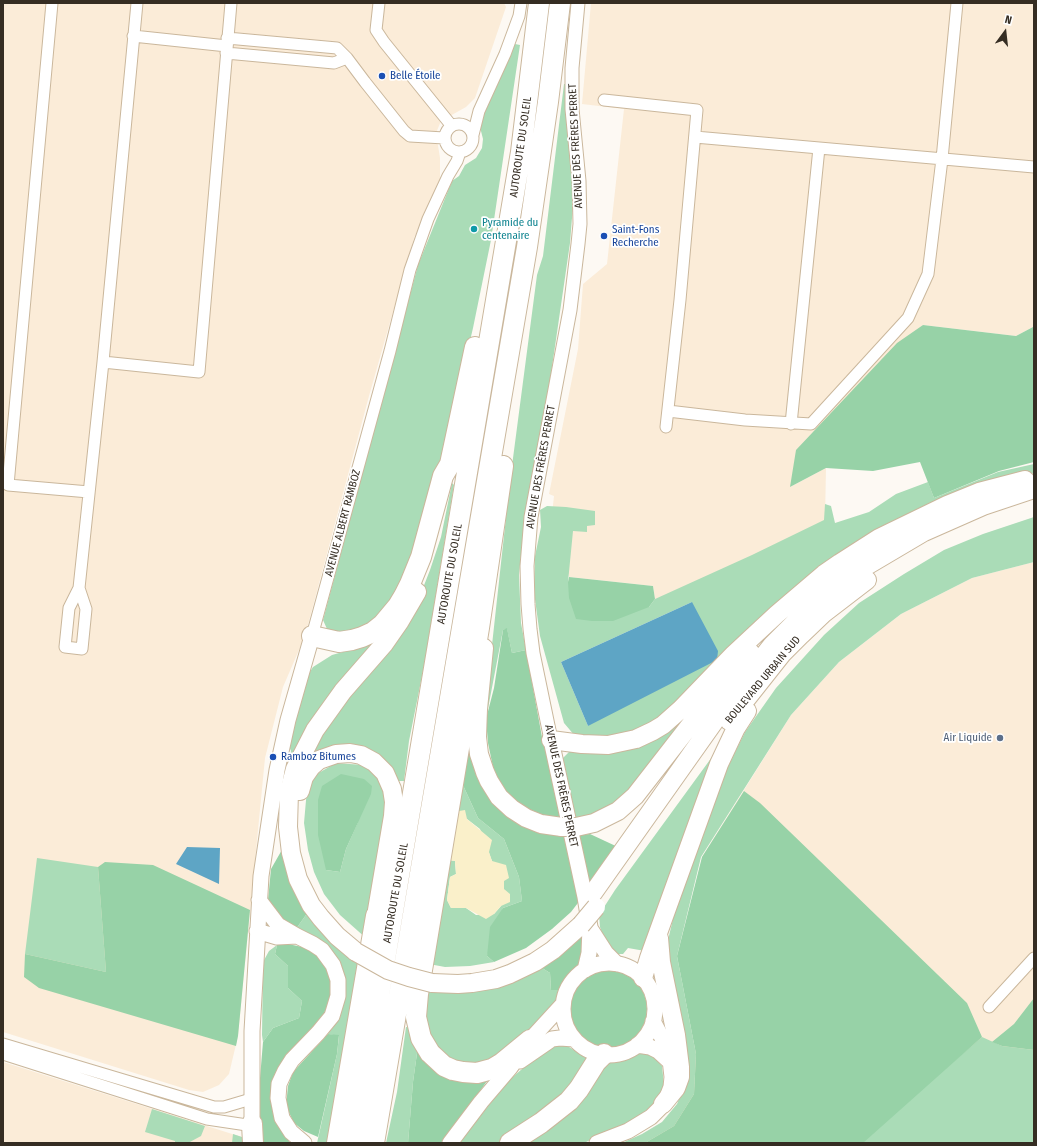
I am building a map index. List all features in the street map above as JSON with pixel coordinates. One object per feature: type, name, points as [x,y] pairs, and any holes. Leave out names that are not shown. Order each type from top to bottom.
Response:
[{"type":"highway","name":"AUTOROUTE DU SOLEIL","points":[[354,1143],[505,250],[522,144],[539,3]]},
{"type":"highway","name":"AUTOROUTE DU SOLEIL","points":[[374,1143],[526,247],[547,108],[560,3]]},
{"type":"highway","points":[[526,247],[532,270],[488,573],[418,994],[416,1017],[419,1032],[427,1049],[441,1064],[459,1071],[477,1073],[492,1069],[502,1063],[530,1040]]},
{"type":"highway","points":[[505,250],[491,272],[435,540],[427,566],[416,592],[400,621],[384,644],[338,697],[315,730],[295,769],[289,792],[288,828],[291,853],[298,879],[311,905],[321,918],[337,936],[357,946],[373,950],[394,961],[433,977],[475,972],[499,967],[538,949],[588,913],[738,688],[772,645],[793,623],[836,586],[903,543],[966,512],[1034,489]]},
{"type":"highway","points":[[312,636],[339,642],[357,639],[378,628],[392,614],[404,596],[416,571],[428,536],[443,476],[450,464]]},
{"type":"highway","points":[[551,740],[582,744],[608,745],[636,739],[653,731],[663,725],[681,709],[734,654],[776,614],[824,574],[840,563],[879,538],[947,504],[979,492],[1034,478]]},
{"type":"highway","points":[[488,573],[490,586],[477,722],[478,746],[481,762],[489,781],[502,800],[526,818],[541,824],[569,827],[594,823],[618,811],[635,796],[719,689],[758,645],[799,606],[835,576],[898,538],[941,515],[981,499],[1034,484]]},
{"type":"highway","name":"BOULEVARD URBAIN SUD","points":[[588,913],[732,716],[782,654],[813,623],[838,601],[867,579],[898,559],[972,522],[1034,501]]},
{"type":"highway","points":[[643,978],[660,927],[727,746],[736,728],[782,654]]},
{"type":"highway","points":[[338,1143],[393,816],[394,802],[392,789],[388,778],[381,768],[370,759],[361,755],[350,753],[336,754],[315,764],[308,770],[304,777],[298,810],[299,838],[304,865],[313,887],[333,917],[348,933],[357,946]]},
{"type":"highway","points":[[660,927],[659,955],[676,1035],[680,1067],[680,1077],[676,1088],[663,1104]]},
{"type":"highway","points":[[510,1143],[547,1119],[569,1100],[579,1089],[596,1062],[604,1054]]},
{"type":"main road","name":"AVENUE ALBERT RAMBOZ","points":[[252,1134],[252,1031],[261,876],[277,770],[288,720],[312,636]]},
{"type":"main road","name":"AVENUE DES FRÈRES PERRET","points":[[551,740],[588,913]]},
{"type":"main road","points":[[259,900],[278,931]]},
{"type":"main road","points":[[588,913],[606,953],[617,964]]},
{"type":"main road","points":[[584,970],[589,953],[588,913]]},
{"type":"main road","points":[[257,927],[297,936],[313,944],[326,956],[335,970],[338,986],[337,1002],[332,1016],[292,1060],[279,1084],[278,1098],[282,1118],[291,1132],[304,1143]]},
{"type":"main road","points":[[256,956],[278,931]]},
{"type":"main road","points":[[600,964],[617,964],[628,967],[643,978],[650,989],[655,1008],[653,1021],[647,1034],[637,1045],[621,1053],[604,1054],[588,1050],[574,1039],[565,1023],[563,1004],[568,987],[575,977],[584,970],[600,964]]},
{"type":"main road","points":[[450,1143],[490,1090],[510,1068],[530,1040],[563,1004]]},
{"type":"main road","points":[[597,1143],[639,1125],[651,1118],[668,1096],[672,1081],[672,1072],[668,1048],[653,1021]]},
{"type":"main road","points":[[510,1068],[548,1041],[557,1038],[574,1039]]},
{"type":"main road","points":[[637,1045],[655,1049],[670,1062]]},
{"type":"street","points":[[52,3],[8,485],[89,492]]},
{"type":"street","points":[[78,588],[86,609],[82,649],[65,647],[69,608],[78,588],[89,492],[103,362],[137,3]]},
{"type":"street","points":[[103,362],[199,372],[231,3]]},
{"type":"street","points":[[379,3],[376,30],[389,48],[456,124],[468,127],[473,135]]},
{"type":"street","points":[[479,110],[446,131],[444,138],[448,147],[456,151],[465,151],[471,144],[479,110],[505,54],[519,16],[521,3]]},
{"type":"street","name":"AVENUE DES FRÈRES PERRET","points":[[551,740],[533,653],[528,604],[527,566],[531,517],[570,310],[580,224],[579,181],[572,109],[572,68],[578,3]]},
{"type":"street","points":[[668,411],[745,420],[791,424],[811,424],[908,318],[928,274],[942,159],[957,3]]},
{"type":"street","points":[[133,36],[227,46],[334,63],[347,58],[410,136],[444,138]]},
{"type":"street","points":[[604,100],[697,110],[666,428]]},
{"type":"street","points":[[695,137],[1034,167]]},
{"type":"street","points":[[791,424],[819,148]]},
{"type":"street","name":"AVENUE ALBERT RAMBOZ","points":[[312,636],[388,358],[410,270],[428,219],[448,176],[457,162],[456,151]]},
{"type":"street","points":[[989,1007],[1034,958]]},
{"type":"street","points":[[3,1044],[214,1107],[224,1107],[251,1099]]},
{"type":"street","points":[[3,1054],[207,1119],[246,1125],[252,1134]]},
{"type":"shaded area","points":[[3,3],[504,3],[506,7],[475,98],[466,107],[441,121],[436,133],[440,158],[440,181],[414,238],[369,396],[305,636],[283,687],[265,758],[238,1036],[229,1074],[219,1085],[203,1092],[189,1090],[3,1032]]},
{"type":"shaded area","points":[[591,3],[1034,3],[1033,327],[1016,336],[923,325],[790,487],[826,468],[825,520],[818,541],[655,599],[653,586],[569,577],[552,514],[554,496],[549,494],[578,349],[583,284],[607,264],[624,109],[582,104]]},
{"type":"shaded area","points":[[1034,562],[1034,1143],[645,1143],[694,1094],[702,857],[791,715],[839,662],[901,614],[972,578]]},
{"type":"shaded area","points":[[3,1062],[245,1138],[245,1143],[3,1143]]},
{"type":"green space","points":[[515,44],[520,45],[491,240],[473,328],[447,439],[418,549],[383,616],[348,636],[327,629],[323,620],[418,265],[452,181],[459,176],[465,165],[476,158],[482,148],[483,139],[480,127],[482,118]]},
{"type":"green space","points":[[564,84],[567,84],[574,193],[570,243],[543,429],[524,523],[519,575],[521,623],[526,650],[512,653],[507,629],[503,630],[486,719],[492,645],[510,481],[537,275],[543,256]]},
{"type":"green space","points":[[1034,309],[1034,462],[999,471],[934,498],[920,462],[873,471],[826,468],[790,487],[796,450],[897,343],[923,325],[1016,336],[1033,327]]},
{"type":"green space","points":[[1034,464],[1034,473],[993,483],[921,510],[662,716],[640,729],[613,737],[575,736],[564,723],[540,636],[534,592],[535,556],[541,527],[540,510],[547,506],[595,511],[595,525],[587,526],[587,532],[573,531],[568,582],[649,607],[655,599],[752,555],[824,520],[825,504],[831,506],[835,523],[869,512],[896,494],[928,482],[934,498],[998,472]],"holes":[[[692,602],[588,726],[561,662]]]},
{"type":"green space","points":[[452,483],[454,485],[424,666],[409,741],[404,781],[397,781],[383,759],[305,759],[290,756],[291,751],[289,746],[306,678],[313,667],[332,655],[364,646],[421,593],[441,537]]},
{"type":"green space","points":[[1034,517],[1034,562],[972,578],[901,614],[839,662],[791,715],[701,857],[677,956],[696,1054],[694,1094],[674,1126],[645,1143],[622,1143],[642,1134],[662,1122],[677,1104],[686,1082],[666,956],[668,940],[689,869],[721,781],[745,732],[776,688],[824,635],[859,603],[944,550],[983,534]]},
{"type":"green space","points":[[569,577],[653,586],[655,599],[649,607],[613,621],[576,619],[569,598]]},
{"type":"green space","points":[[507,628],[512,653],[526,650],[542,737],[562,817],[544,816],[519,804],[503,789],[493,767],[488,743],[486,719],[494,688],[503,630]]},
{"type":"green space","points":[[698,701],[639,781],[617,801],[599,813],[576,818],[563,758],[571,750],[608,750]]},
{"type":"green space","points":[[720,746],[645,951],[628,948],[623,954],[613,954],[606,945],[600,927],[599,915],[615,890]]},
{"type":"green space","points":[[465,751],[470,751],[478,778],[493,803],[569,836],[590,834],[620,848],[571,912],[552,929],[526,948],[494,962],[487,956],[490,927],[503,908],[522,901],[519,877],[504,839],[478,818],[462,783]]},
{"type":"green space","points":[[336,763],[363,765],[377,776],[385,790],[386,808],[367,939],[340,915],[324,894],[314,872],[308,850],[304,823],[307,789],[315,775]],"holes":[[[358,822],[346,849],[340,872],[326,870]]]},
{"type":"green space","points":[[341,774],[364,779],[372,786],[371,794],[346,849],[340,872],[326,870],[318,835],[318,800],[322,786]]},
{"type":"green space","points":[[462,783],[478,818],[504,839],[519,877],[522,901],[503,908],[487,956],[494,962],[470,966],[445,967],[429,964],[449,860],[455,861],[456,874],[450,877],[447,900],[451,908],[466,908],[476,915],[494,914],[501,906],[504,889],[503,881],[492,861],[480,829],[467,819],[456,814]]},
{"type":"green space","points":[[744,791],[760,803],[967,1003],[982,1037],[863,1143],[645,1143],[674,1126],[694,1094],[696,1054],[677,956],[702,857]]},
{"type":"green space","points":[[283,848],[308,912],[296,929],[273,916],[268,900],[271,869]]},
{"type":"green space","points":[[37,858],[98,867],[106,972],[25,954]]},
{"type":"green space","points":[[105,862],[153,865],[250,910],[236,1046],[39,988],[24,977],[25,954],[106,972],[98,867]]},
{"type":"green space","points":[[308,912],[361,965],[332,1143],[317,1143],[337,1054],[339,1036],[328,1034],[334,1026],[342,1009],[345,991],[296,929]]},
{"type":"green space","points":[[583,933],[583,963],[570,973],[559,990],[551,990],[550,973],[542,968]]},
{"type":"green space","points":[[288,944],[307,948],[321,958],[331,980],[330,1002],[322,1017],[285,1059],[274,1077],[271,1104],[276,1121],[290,1143],[263,1143],[259,1122],[259,1090],[263,1042],[273,1028],[299,1018],[302,1001],[288,988],[288,966],[275,954],[277,945]]},
{"type":"green space","points":[[277,945],[275,954],[288,966],[288,988],[302,1001],[299,1018],[273,1028],[263,1042],[263,962],[269,951]]},
{"type":"green space","points":[[542,968],[550,973],[551,990],[559,990],[554,1006],[498,1058],[468,1069],[432,1048],[421,1013],[424,991]]},
{"type":"green space","points":[[608,970],[623,973],[630,977],[640,987],[644,994],[647,1009],[644,1024],[640,1031],[630,1041],[623,1045],[608,1048],[593,1045],[586,1041],[576,1031],[572,1024],[569,1009],[572,994],[576,987],[586,977],[593,973]]},
{"type":"green space","points":[[1034,998],[1034,1050],[1002,1046],[992,1042],[1014,1024]]},
{"type":"green space","points":[[406,1027],[413,1028],[418,1046],[413,1082],[408,1143],[386,1143],[397,1092]]},
{"type":"green space","points":[[328,1034],[339,1035],[337,1054],[318,1137],[304,1131],[294,1123],[286,1106],[288,1086],[293,1072]]},
{"type":"green space","points":[[982,1037],[1002,1046],[1034,1050],[1034,1143],[859,1143]]},
{"type":"green space","points":[[566,1045],[589,1060],[574,1087],[501,1143],[459,1143],[508,1081],[542,1052],[554,1046]]},
{"type":"green space","points":[[418,1046],[467,1080],[487,1081],[462,1117],[440,1143],[408,1143],[413,1082]]},
{"type":"green space","points":[[638,1053],[652,1055],[662,1066],[664,1085],[656,1102],[642,1116],[584,1143],[521,1143],[604,1064],[621,1061]]},
{"type":"green space","points":[[152,1109],[205,1126],[201,1136],[188,1143],[175,1143],[175,1141],[145,1132]]},
{"type":"green space","points":[[233,1134],[245,1138],[245,1143],[232,1143]]},
{"type":"sand","points":[[465,810],[467,819],[492,840],[489,852],[492,861],[506,865],[509,878],[504,881],[504,889],[510,894],[510,902],[501,906],[494,914],[486,919],[466,908],[451,908],[447,900],[450,877],[456,874],[455,861],[449,860],[456,814],[459,811]]},
{"type":"water","points":[[692,602],[718,651],[717,660],[588,726],[561,662]]},
{"type":"water","points":[[187,847],[220,848],[219,884],[176,864]]},
{"type":"place","name":"Belle Étoile","points":[[382,76]]},
{"type":"place","name":"Pyramide du centenaire","points":[[474,229]]},
{"type":"place","name":"Saint-Fons Recherche","points":[[604,236]]},
{"type":"place","name":"Air Liquide","points":[[1000,738]]},
{"type":"place","name":"Ramboz Bitumes","points":[[273,757]]}]
